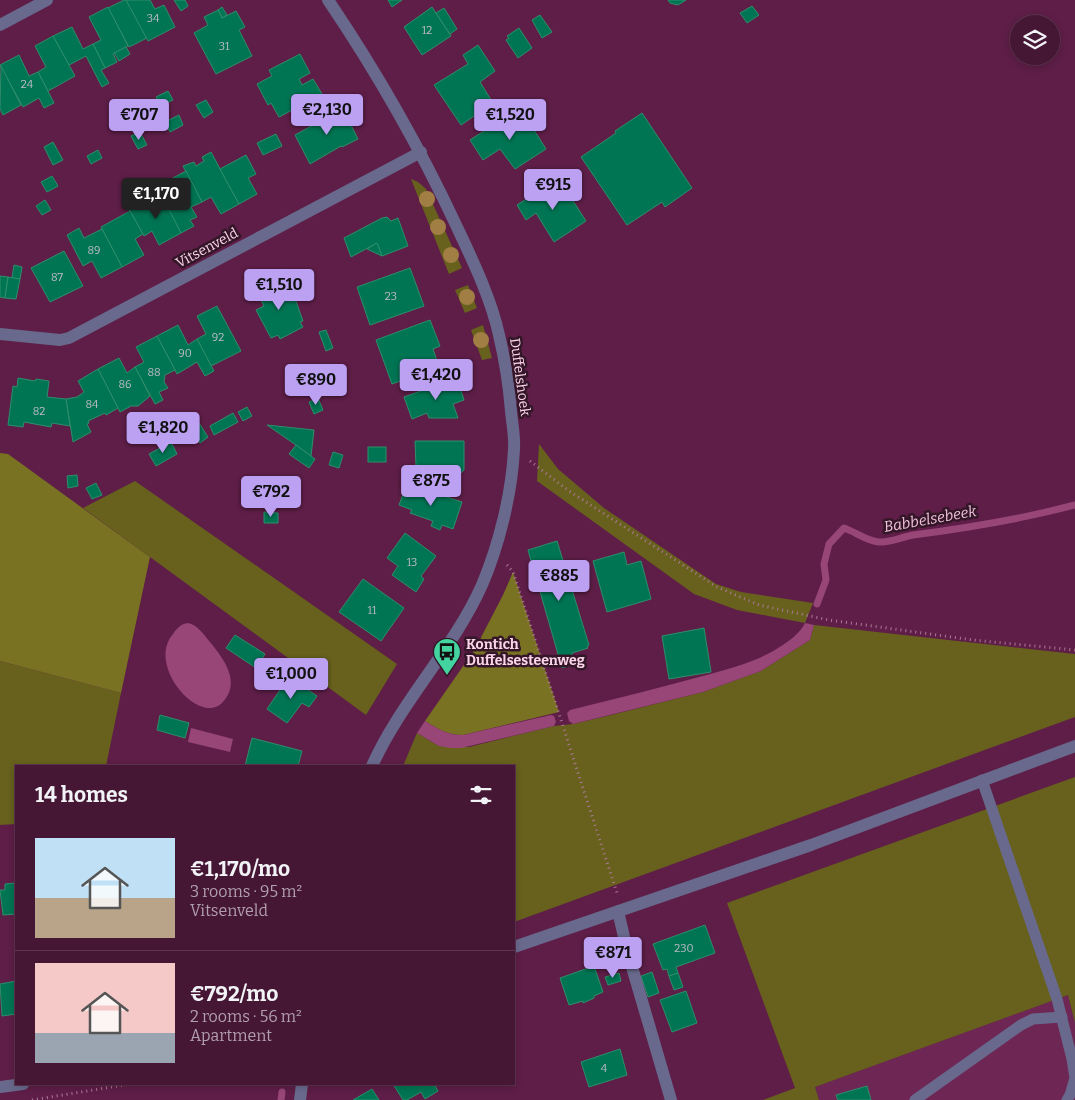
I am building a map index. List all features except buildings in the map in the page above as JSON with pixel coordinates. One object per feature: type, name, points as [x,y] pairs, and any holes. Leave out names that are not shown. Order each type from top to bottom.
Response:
[{"type":"street","points":[[0,26],[47,0]]},
{"type":"street","name":"Duffelshoek","points":[[328,0],[401,116],[421,152],[470,255],[496,325],[509,392],[514,448],[507,500],[495,549],[482,586],[454,637],[407,704],[379,750],[372,765]]},
{"type":"street","name":"Vitsenveld","points":[[0,334],[60,340],[69,338],[421,152]]},
{"type":"street","points":[[515,947],[812,845],[1075,746]]},
{"type":"street","points":[[618,911],[627,950],[671,1100]]},
{"type":"street","points":[[0,1087],[15,1085]]},
{"type":"street","points":[[300,1100],[302,1085]]},
{"type":"lane","points":[[982,780],[1062,1017],[1075,1078],[1067,1100]]},
{"type":"lane","points":[[915,1100],[1021,1025],[1033,1019],[1062,1017]]},
{"type":"path","points":[[514,448],[570,491],[717,588],[759,605],[829,620],[973,640],[1075,650]]},
{"type":"path","points":[[495,549],[512,572],[618,895],[618,911]]},
{"type":"path","points":[[32,1100],[124,1085]]},
{"type":"shaded area","points":[[411,179],[426,189],[462,268],[449,274]]},
{"type":"shaded area","points":[[468,285],[477,308],[465,313],[455,290]]},
{"type":"shaded area","points":[[483,325],[492,358],[482,360],[471,330]]},
{"type":"shaded area","points":[[539,444],[558,469],[604,508],[716,584],[741,592],[813,603],[805,623],[737,610],[694,594],[537,481]]},
{"type":"shaded area","points":[[0,453],[8,454],[150,557],[121,693],[0,661]]},
{"type":"shaded area","points":[[135,481],[397,664],[366,715],[83,508]]},
{"type":"shaded area","points":[[513,572],[559,712],[463,735],[452,734],[434,727],[425,721],[475,649]]},
{"type":"shaded area","points":[[188,623],[203,633],[221,656],[229,671],[231,687],[228,695],[222,703],[212,708],[201,706],[189,699],[179,689],[171,676],[166,661],[166,647],[173,634],[183,624]]},
{"type":"shaded area","points":[[805,623],[814,625],[810,640],[761,671],[703,692],[573,724],[569,721],[567,713],[570,710],[703,676],[757,659],[791,639],[802,629]]},
{"type":"shaded area","points":[[814,625],[1075,654],[1075,717],[515,922],[515,765],[403,765],[417,733],[439,746],[469,747],[554,726],[573,724],[703,692],[761,671],[810,640]]},
{"type":"shaded area","points":[[0,661],[121,693],[106,765],[15,765],[15,824],[0,825]]},
{"type":"shaded area","points":[[551,715],[554,716],[556,722],[554,726],[461,748],[439,746],[417,733],[425,721],[447,733],[463,735]]},
{"type":"shaded area","points":[[191,728],[233,739],[230,752],[188,742]]},
{"type":"shaded area","points":[[1075,777],[1075,1023],[1068,995],[815,1087],[819,1100],[763,1100],[795,1088],[727,903]]},
{"type":"shaded area","points":[[1068,995],[1075,1023],[1075,1100],[819,1100],[815,1087]]},
{"type":"waterway","name":"Babbelsebeek","points":[[817,604],[826,580],[824,564],[829,544],[844,528],[870,540],[883,542],[913,535],[1015,519],[1075,505]]},
{"type":"waterway","points":[[281,1100],[282,1092]]},
{"type":"place","name":"Kontich Duffelsesteenweg","points":[[447,676]]}]
